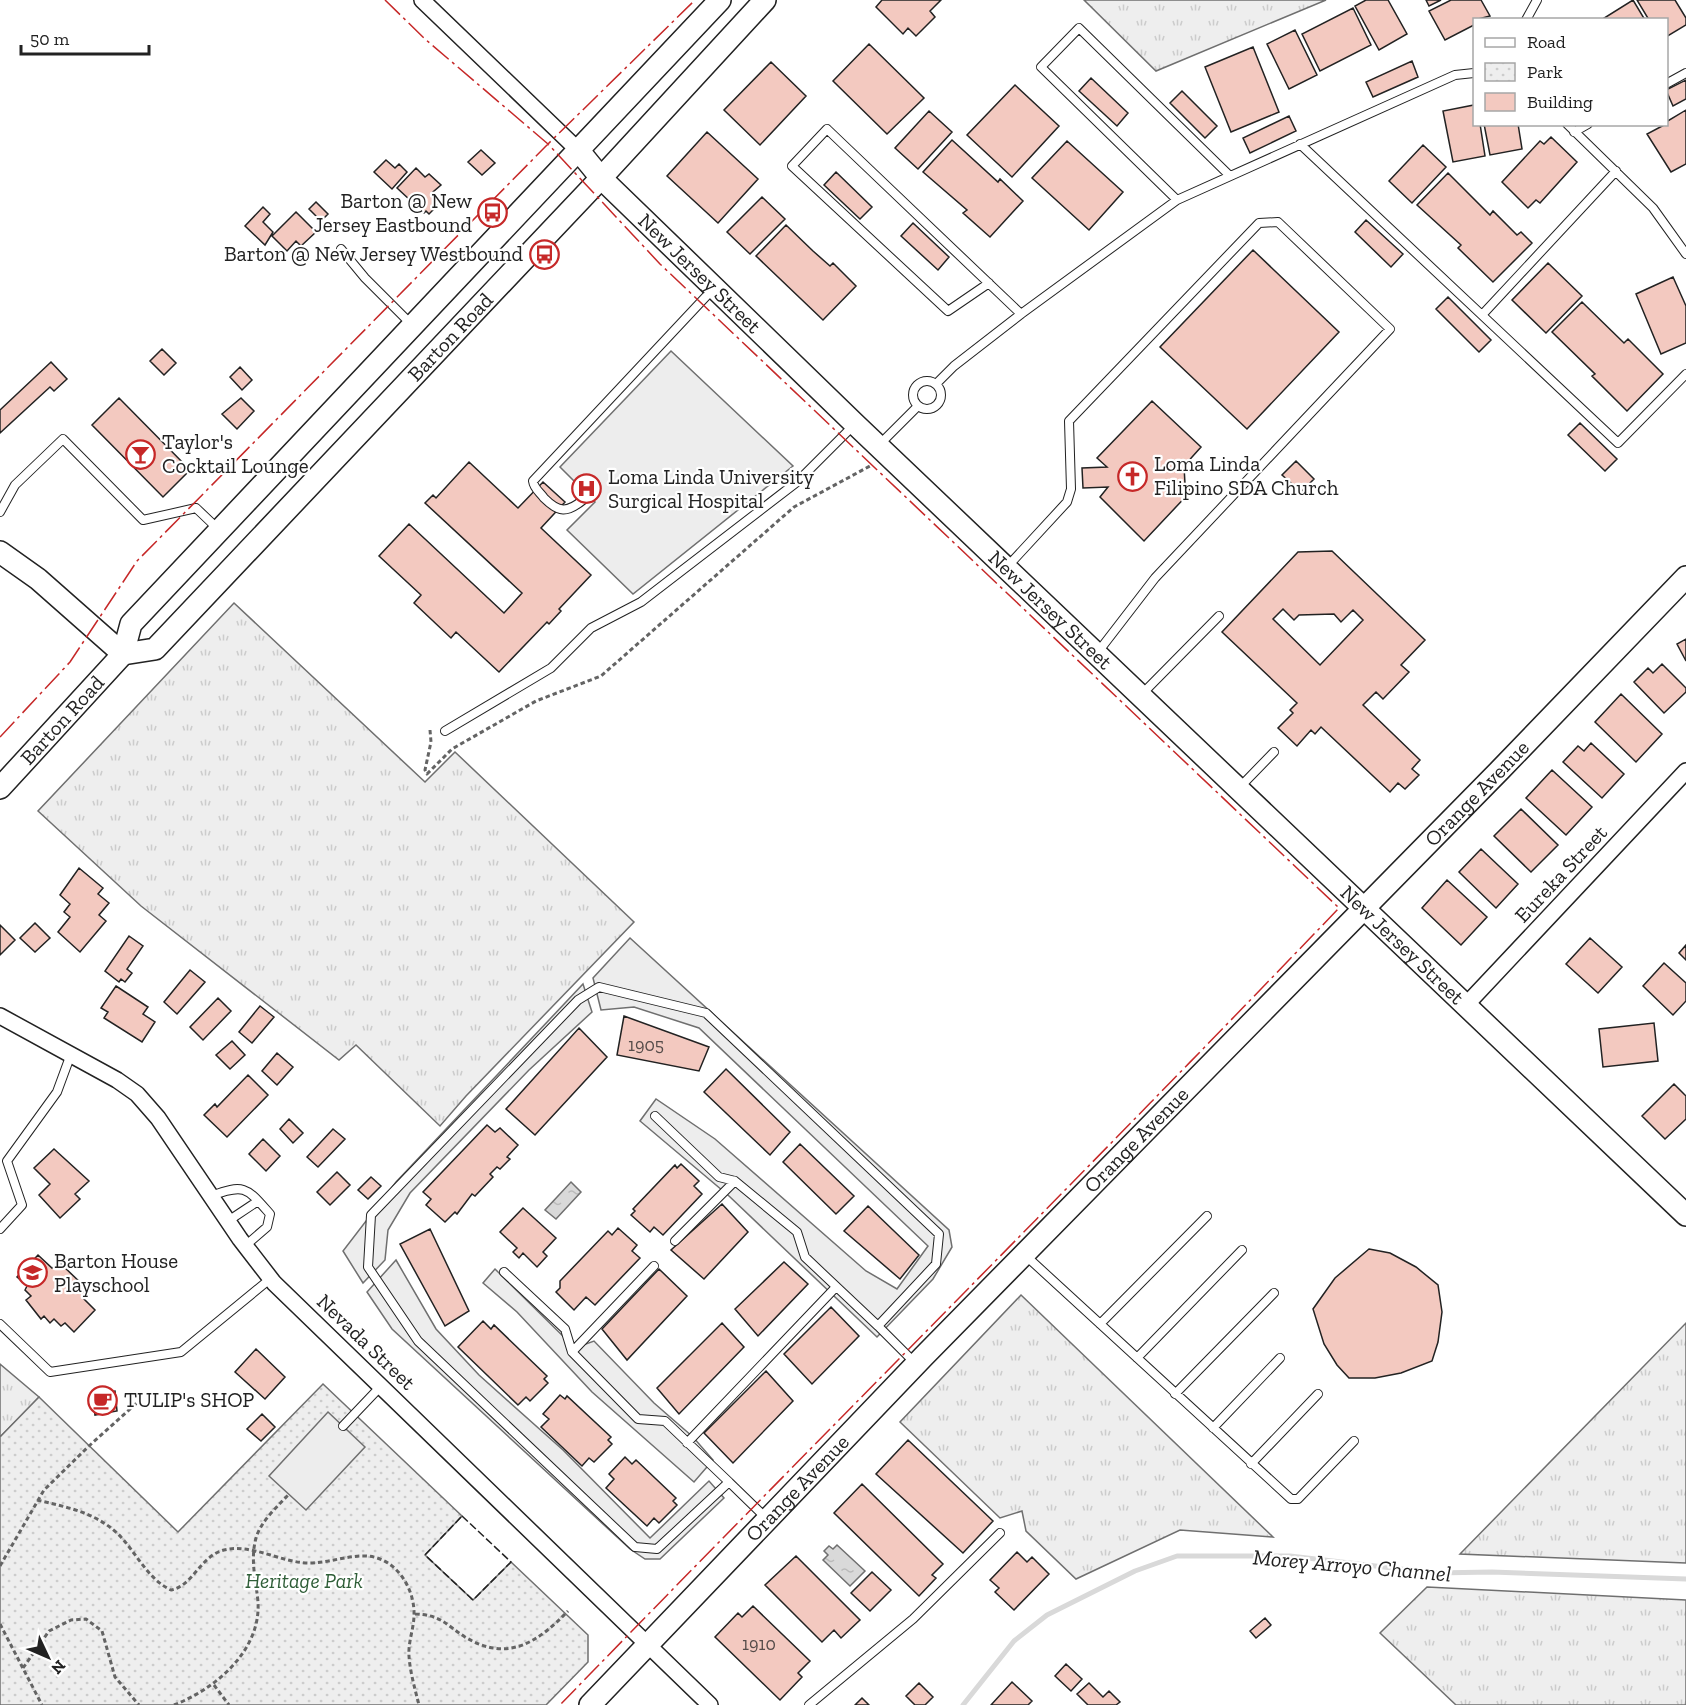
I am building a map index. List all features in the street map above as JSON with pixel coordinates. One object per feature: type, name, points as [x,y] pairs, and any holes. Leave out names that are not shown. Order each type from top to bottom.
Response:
[{"type":"street","name":"New Jersey Street","points":[[422,0],[579,151],[601,178],[855,424],[1098,652],[1686,1215]]},
{"type":"street","name":"Barton Road","points":[[0,788],[123,654],[131,624],[720,0]]},
{"type":"street","name":"Barton Road","points":[[123,654],[155,649],[601,178],[765,0]]},
{"type":"street","points":[[0,552],[38,579],[123,654]]},
{"type":"street","name":"Orange Avenue","points":[[590,1705],[916,1364],[1686,577]]},
{"type":"street","name":"Eureka Street","points":[[1466,1005],[1686,771]]},
{"type":"street","name":"Nevada Street","points":[[0,1016],[71,1054],[137,1094],[158,1118],[244,1246],[270,1279],[649,1643],[710,1705]]},
{"type":"lane","points":[[1527,18],[1537,0]]},
{"type":"lane","points":[[1177,200],[1041,67],[1079,28],[1229,175]]},
{"type":"lane","points":[[937,383],[954,366],[1021,314],[1177,200],[1455,75],[1473,73]]},
{"type":"lane","points":[[1668,83],[1686,74]]},
{"type":"lane","points":[[1568,126],[1653,208],[1686,254]]},
{"type":"lane","points":[[1574,132],[1584,126]]},
{"type":"lane","points":[[989,283],[948,311],[792,166],[827,129],[989,283],[1021,314]]},
{"type":"lane","points":[[1300,144],[1618,443],[1686,374]]},
{"type":"lane","points":[[1482,315],[1616,171]]},
{"type":"lane","points":[[1006,567],[1067,502],[1071,489],[1069,421],[1259,223],[1278,222],[1390,329],[1155,578],[1098,652]]},
{"type":"lane","points":[[341,249],[365,278],[413,327]]},
{"type":"lane","points":[[583,500],[570,510],[561,511],[553,507],[534,486],[533,481],[714,288]]},
{"type":"lane","points":[[924,381],[937,383],[941,396],[937,405],[926,409],[918,406],[913,398],[915,387],[924,381]]},
{"type":"lane","points":[[878,445],[918,406]]},
{"type":"lane","points":[[445,731],[551,668],[591,628],[642,602],[797,482],[855,424]]},
{"type":"lane","points":[[0,512],[15,485],[63,439],[143,520],[196,508],[220,531]]},
{"type":"lane","points":[[1142,694],[1219,616]]},
{"type":"lane","points":[[1239,788],[1274,752]]},
{"type":"lane","points":[[729,1482],[657,1549],[635,1547],[418,1341],[368,1267],[371,1215],[578,1000],[599,987],[706,1013],[939,1234],[936,1264],[879,1326]]},
{"type":"lane","points":[[0,1229],[22,1205],[7,1161],[57,1092],[71,1054]]},
{"type":"lane","points":[[655,1116],[719,1177],[735,1181],[797,1232],[805,1257],[916,1364]]},
{"type":"lane","points":[[675,1241],[735,1181]]},
{"type":"lane","points":[[211,1197],[232,1188],[249,1190],[270,1214],[267,1227],[244,1246]]},
{"type":"lane","points":[[228,1221],[258,1201]]},
{"type":"lane","points":[[1100,1324],[1207,1216]]},
{"type":"lane","points":[[1137,1359],[1242,1250]]},
{"type":"lane","points":[[1024,1254],[1285,1495],[1298,1499],[1354,1441]]},
{"type":"lane","points":[[572,1352],[654,1266]]},
{"type":"lane","points":[[504,1272],[565,1329],[572,1352],[638,1419],[665,1421],[768,1520]]},
{"type":"lane","points":[[0,1324],[50,1372],[182,1352],[270,1279]]},
{"type":"lane","points":[[687,1443],[836,1287]]},
{"type":"lane","points":[[1175,1394],[1274,1293]]},
{"type":"lane","points":[[1213,1428],[1280,1358]]},
{"type":"lane","points":[[343,1426],[382,1386]]},
{"type":"lane","points":[[1251,1464],[1318,1394]]},
{"type":"lane","points":[[809,1705],[913,1619],[1000,1533]]},
{"type":"path","points":[[430,730],[431,742],[425,770],[428,774],[452,749],[527,707],[601,676],[794,507],[870,466]]},
{"type":"path","points":[[0,1566],[15,1543],[37,1500],[88,1446],[140,1400]]},
{"type":"path","points":[[174,1705],[214,1685],[234,1663],[253,1634],[258,1601],[254,1578],[254,1553],[262,1526],[289,1494]]},
{"type":"path","points":[[37,1500],[97,1517],[118,1534],[150,1573],[171,1590],[180,1588],[201,1565],[217,1553],[232,1549],[306,1563],[363,1556],[379,1559],[392,1566],[410,1589],[414,1614],[409,1654],[419,1705]]},
{"type":"path","points":[[414,1614],[438,1617],[477,1644],[504,1648],[534,1642],[568,1611]]},
{"type":"path","points":[[23,1668],[50,1631],[71,1620],[86,1619],[102,1631],[115,1677],[139,1705]]},
{"type":"path","points":[[0,1624],[42,1705]]},
{"type":"path","points":[[214,1685],[229,1705]]},
{"type":"green space","points":[[1084,0],[1326,0],[1156,71]]},
{"type":"green space","points":[[234,603],[425,782],[455,752],[634,922],[466,1096],[440,1126],[356,1045],[339,1060],[141,906],[38,811]]},
{"type":"green space","points":[[1021,1295],[1273,1537],[1180,1530],[1076,1579],[1026,1531],[1022,1511],[1000,1518],[900,1422]]},
{"type":"green space","points":[[1686,1323],[1686,1563],[1460,1554]]},
{"type":"green space","points":[[0,1364],[39,1397],[0,1437]]},
{"type":"green space","name":"Heritage Park","points":[[323,1384],[462,1516],[425,1555],[473,1600],[511,1562],[588,1635],[588,1662],[546,1705],[0,1705],[0,1437],[39,1397],[178,1532]]},
{"type":"green space","points":[[1427,1587],[1686,1600],[1686,1705],[1456,1705],[1380,1633]]},
{"type":"shaded area","points":[[671,351],[793,466],[633,594],[567,530],[595,502],[560,467]]},
{"type":"shaded area","points":[[630,938],[949,1230],[952,1247],[933,1279],[877,1337],[729,1196],[640,1121],[656,1099],[715,1139],[866,1271],[897,1289],[928,1246],[699,1028],[634,1007],[601,1010],[593,978]]},
{"type":"shaded area","points":[[583,984],[592,1012],[529,1070],[410,1193],[388,1230],[385,1260],[363,1283],[343,1251],[396,1182]]},
{"type":"shaded area","points":[[396,1260],[436,1329],[479,1375],[563,1450],[650,1538],[709,1481],[724,1498],[660,1559],[645,1559],[630,1549],[392,1329],[367,1292]]},
{"type":"shaded area","points":[[495,1269],[575,1348],[594,1341],[654,1403],[693,1437],[713,1460],[694,1482],[592,1392],[517,1312],[483,1283]]},
{"type":"shaded area","points":[[328,1412],[365,1447],[306,1510],[269,1476]]},
{"type":"water","points":[[571,1182],[581,1192],[556,1219],[545,1210]]},
{"type":"water","points":[[837,1545],[865,1571],[850,1586],[823,1560],[828,1555],[824,1551],[829,1546],[833,1549]]},
{"type":"building","points":[[882,0],[941,0],[930,11],[935,17],[916,36],[908,28],[903,34],[876,7]]},
{"type":"building","points":[[1366,0],[1388,0],[1407,34],[1379,50],[1355,6]]},
{"type":"building","points":[[1426,0],[1441,0],[1429,6]]},
{"type":"building","points":[[1451,0],[1481,0],[1490,16],[1473,18],[1473,26],[1445,40],[1429,11]]},
{"type":"building","points":[[1633,0],[1644,18],[1604,18]]},
{"type":"building","points":[[1637,0],[1675,0],[1686,18],[1686,25],[1668,36],[1668,18],[1648,18]]},
{"type":"building","points":[[1353,8],[1371,45],[1320,71],[1302,34]]},
{"type":"building","points":[[1295,30],[1317,75],[1289,89],[1267,44]]},
{"type":"building","points":[[869,44],[924,98],[887,134],[833,81]]},
{"type":"building","points":[[1253,47],[1279,112],[1231,132],[1205,67]]},
{"type":"building","points":[[1412,61],[1418,77],[1373,97],[1366,82]]},
{"type":"building","points":[[771,62],[806,96],[760,145],[724,110]]},
{"type":"building","points":[[1091,78],[1128,113],[1117,126],[1079,91]]},
{"type":"building","points":[[1686,80],[1686,99],[1673,106],[1668,89]]},
{"type":"building","points":[[1015,85],[1059,126],[1012,177],[967,135]]},
{"type":"building","points":[[1182,91],[1217,126],[1205,138],[1170,103]]},
{"type":"building","points":[[1473,105],[1473,126],[1480,126],[1485,156],[1453,162],[1443,111]]},
{"type":"building","points":[[1686,110],[1686,164],[1671,172],[1647,134],[1662,126],[1668,126],[1668,121]]},
{"type":"building","points":[[929,111],[952,132],[918,169],[895,148]]},
{"type":"building","points":[[1289,116],[1296,131],[1250,153],[1243,138]]},
{"type":"building","points":[[1484,126],[1518,126],[1522,149],[1490,155]]},
{"type":"building","points":[[707,132],[758,179],[718,223],[667,176]]},
{"type":"building","points":[[1551,137],[1577,162],[1540,203],[1536,200],[1528,208],[1502,182],[1540,141],[1544,144]]},
{"type":"building","points":[[952,140],[998,182],[1000,179],[1023,201],[990,237],[963,213],[967,210],[923,172]]},
{"type":"building","points":[[1067,141],[1123,192],[1089,230],[1032,178]]},
{"type":"building","points":[[1423,145],[1446,167],[1412,203],[1389,181]]},
{"type":"building","points":[[481,150],[495,163],[482,175],[468,162]]},
{"type":"building","points":[[386,160],[395,168],[399,164],[407,172],[392,189],[374,172]]},
{"type":"building","points":[[416,168],[425,177],[429,174],[441,185],[433,192],[440,203],[429,214],[426,211],[424,213],[397,188]]},
{"type":"building","points":[[836,172],[872,207],[860,219],[824,185]]},
{"type":"building","points":[[1448,173],[1490,215],[1493,211],[1517,235],[1521,232],[1532,243],[1493,282],[1458,248],[1461,245],[1417,205]]},
{"type":"building","points":[[762,197],[785,219],[750,254],[727,232]]},
{"type":"building","points":[[316,202],[328,214],[321,221],[309,209]]},
{"type":"building","points":[[263,207],[270,214],[263,222],[273,232],[265,245],[245,226]]},
{"type":"building","points":[[296,212],[316,232],[301,246],[296,241],[287,251],[272,236]]},
{"type":"building","points":[[1366,220],[1403,254],[1391,267],[1355,232]]},
{"type":"building","points":[[913,223],[949,257],[938,270],[901,236]]},
{"type":"building","points":[[786,225],[830,266],[833,263],[856,286],[823,320],[756,256]]},
{"type":"building","points":[[1253,250],[1339,332],[1247,429],[1160,347]]},
{"type":"building","points":[[1548,263],[1582,296],[1546,333],[1512,300]]},
{"type":"building","points":[[1673,277],[1686,306],[1686,343],[1661,354],[1636,294]]},
{"type":"building","points":[[1448,297],[1491,340],[1479,352],[1436,309]]},
{"type":"building","points":[[1582,302],[1624,343],[1628,339],[1663,374],[1627,411],[1592,376],[1595,374],[1552,332]]},
{"type":"building","points":[[162,349],[176,363],[164,375],[150,361]]},
{"type":"building","points":[[51,362],[67,379],[54,391],[50,387],[0,433],[0,410]]},
{"type":"building","points":[[240,367],[252,380],[242,390],[230,377]]},
{"type":"building","points":[[119,398],[190,470],[163,497],[92,425]]},
{"type":"building","points":[[241,398],[254,411],[237,429],[222,414]]},
{"type":"building","name":"Loma Linda Filipino SDA Church","points":[[1152,401],[1201,447],[1184,466],[1185,484],[1191,491],[1144,541],[1100,497],[1108,487],[1083,488],[1082,468],[1107,467],[1097,458]]},
{"type":"building","points":[[1580,423],[1617,459],[1605,471],[1568,435]]},
{"type":"building","points":[[1296,461],[1314,479],[1301,492],[1282,475]]},
{"type":"building","points":[[469,462],[518,508],[543,482],[565,502],[541,528],[591,575],[559,609],[561,611],[549,624],[547,622],[499,672],[456,632],[451,638],[414,603],[421,595],[379,556],[409,524],[504,613],[522,593],[425,503],[433,495],[436,498]]},
{"type":"building","points":[[1332,551],[1425,640],[1401,665],[1409,672],[1383,699],[1376,692],[1363,705],[1420,760],[1412,769],[1419,775],[1405,789],[1398,783],[1390,792],[1321,727],[1315,734],[1311,730],[1297,746],[1278,728],[1293,713],[1290,710],[1297,703],[1222,632],[1298,552]],"holes":[[[1283,609],[1294,620],[1299,615],[1334,614],[1341,622],[1353,610],[1363,620],[1320,665],[1273,619]]]},
{"type":"building","points":[[1686,639],[1686,661],[1677,644]]},
{"type":"building","points":[[1662,664],[1686,688],[1686,692],[1664,713],[1634,682],[1648,668],[1653,673]]},
{"type":"building","points":[[1621,694],[1662,734],[1636,762],[1595,722]]},
{"type":"building","points":[[1591,743],[1624,774],[1602,798],[1563,762],[1578,746],[1584,751]]},
{"type":"building","points":[[1552,770],[1592,807],[1566,835],[1526,798]]},
{"type":"building","points":[[1521,809],[1558,845],[1531,872],[1494,836]]},
{"type":"building","points":[[1481,849],[1518,884],[1496,908],[1459,872]]},
{"type":"building","points":[[79,868],[103,888],[98,894],[109,903],[99,915],[106,921],[80,952],[58,932],[70,917],[64,912],[70,904],[60,895]]},
{"type":"building","points":[[1447,880],[1487,917],[1461,945],[1422,908]]},
{"type":"building","points":[[35,923],[50,938],[35,952],[20,938]]},
{"type":"building","points":[[0,925],[15,940],[0,955]]},
{"type":"building","points":[[129,936],[143,946],[127,969],[132,973],[125,982],[121,979],[119,982],[105,971]]},
{"type":"building","points":[[1590,938],[1622,967],[1598,993],[1566,964]]},
{"type":"building","points":[[1686,945],[1686,960],[1679,953]]},
{"type":"building","points":[[1664,963],[1686,983],[1686,1001],[1673,1015],[1643,986]]},
{"type":"building","points":[[190,970],[205,982],[177,1014],[164,1002]]},
{"type":"building","points":[[116,986],[148,1007],[143,1014],[155,1022],[142,1042],[104,1018],[108,1012],[101,1008]]},
{"type":"building","points":[[218,998],[231,1011],[203,1040],[190,1027]]},
{"type":"building","points":[[260,1006],[274,1017],[252,1043],[239,1032]]},
{"type":"building","points":[[624,1016],[709,1047],[699,1071],[617,1055]]},
{"type":"building","points":[[1654,1023],[1658,1061],[1603,1067],[1599,1029]]},
{"type":"building","points":[[579,1028],[607,1057],[535,1135],[506,1109]]},
{"type":"building","points":[[232,1041],[245,1055],[230,1069],[216,1055]]},
{"type":"building","points":[[277,1053],[293,1067],[277,1085],[262,1071]]},
{"type":"building","points":[[726,1069],[790,1132],[770,1155],[704,1092]]},
{"type":"building","points":[[248,1075],[268,1095],[227,1137],[204,1115],[215,1104],[217,1107]]},
{"type":"building","points":[[1674,1084],[1686,1096],[1686,1119],[1665,1139],[1642,1116]]},
{"type":"building","points":[[289,1119],[303,1133],[293,1143],[280,1129]]},
{"type":"building","points":[[487,1125],[495,1132],[500,1128],[518,1145],[507,1157],[510,1159],[500,1169],[497,1167],[490,1174],[493,1177],[475,1196],[472,1194],[457,1214],[455,1212],[445,1222],[426,1205],[431,1199],[423,1192]]},
{"type":"building","points":[[333,1129],[345,1139],[318,1167],[307,1157]]},
{"type":"building","points":[[263,1139],[280,1156],[266,1171],[249,1154]]},
{"type":"building","points":[[800,1144],[854,1196],[836,1214],[783,1162]]},
{"type":"building","points":[[54,1149],[89,1181],[75,1194],[80,1199],[60,1218],[39,1195],[50,1184],[34,1168]]},
{"type":"building","points":[[681,1164],[699,1181],[694,1186],[702,1194],[663,1235],[654,1227],[650,1232],[631,1215],[635,1211],[633,1209],[675,1165],[677,1168]]},
{"type":"building","points":[[337,1172],[350,1185],[330,1205],[317,1192]]},
{"type":"building","points":[[371,1177],[381,1186],[368,1199],[358,1190]]},
{"type":"building","points":[[722,1204],[748,1232],[704,1279],[671,1250]]},
{"type":"building","points":[[868,1206],[919,1255],[900,1279],[844,1231]]},
{"type":"building","points":[[523,1208],[556,1238],[543,1252],[547,1256],[537,1267],[523,1253],[519,1258],[513,1252],[517,1248],[500,1232]]},
{"type":"building","points":[[618,1228],[637,1245],[632,1251],[640,1258],[595,1305],[586,1297],[574,1310],[556,1292],[560,1288],[560,1281],[608,1231],[612,1235]]},
{"type":"building","points":[[430,1229],[469,1311],[445,1326],[400,1244]]},
{"type":"building","points":[[1369,1249],[1390,1253],[1416,1267],[1438,1285],[1442,1312],[1438,1342],[1432,1361],[1401,1373],[1375,1378],[1349,1378],[1337,1365],[1324,1344],[1313,1309],[1335,1278]]},
{"type":"building","points":[[38,1255],[52,1268],[61,1264],[85,1287],[82,1290],[86,1294],[82,1297],[95,1310],[74,1332],[65,1323],[61,1326],[54,1319],[50,1323],[44,1316],[41,1319],[26,1300],[31,1296],[25,1290],[27,1286],[17,1277]]},
{"type":"building","points":[[784,1262],[808,1284],[758,1336],[735,1309]]},
{"type":"building","points":[[659,1269],[687,1296],[627,1360],[602,1329]]},
{"type":"building","points":[[831,1307],[859,1336],[812,1384],[784,1354]]},
{"type":"building","points":[[483,1321],[491,1329],[494,1325],[547,1376],[544,1379],[548,1383],[530,1401],[526,1397],[518,1405],[458,1347]]},
{"type":"building","points":[[722,1323],[744,1347],[679,1414],[657,1388]]},
{"type":"building","points":[[256,1349],[285,1377],[265,1399],[235,1372]]},
{"type":"building","points":[[766,1371],[793,1401],[733,1463],[704,1433]]},
{"type":"building","points":[[115,1391],[117,1411],[95,1415],[92,1394]]},
{"type":"building","points":[[560,1395],[565,1399],[567,1396],[611,1437],[608,1440],[612,1444],[594,1462],[589,1458],[582,1466],[541,1427],[549,1419],[543,1414]]},
{"type":"building","points":[[262,1414],[275,1427],[261,1441],[247,1429]]},
{"type":"building","points":[[908,1440],[993,1521],[963,1553],[876,1474]]},
{"type":"building","points":[[625,1457],[632,1464],[636,1460],[676,1498],[673,1501],[677,1505],[659,1523],[654,1518],[647,1526],[606,1488],[614,1479],[609,1474]]},
{"type":"building","points":[[862,1484],[943,1564],[932,1575],[936,1578],[919,1596],[834,1513]]},
{"type":"building","points":[[1017,1552],[1027,1562],[1032,1557],[1049,1574],[1014,1610],[995,1592],[999,1588],[990,1580]]},
{"type":"building","points":[[796,1556],[860,1620],[841,1638],[834,1630],[822,1642],[765,1585]]},
{"type":"building","points":[[872,1572],[891,1590],[870,1611],[851,1593]]},
{"type":"building","points":[[753,1606],[810,1661],[798,1673],[802,1677],[780,1700],[715,1637],[738,1613],[742,1617]]},
{"type":"building","points":[[1265,1618],[1271,1625],[1256,1638],[1250,1631]]},
{"type":"building","points":[[1066,1664],[1082,1679],[1071,1691],[1055,1676]]},
{"type":"building","points":[[1012,1682],[1032,1701],[1028,1705],[991,1705]]},
{"type":"building","points":[[919,1683],[933,1697],[925,1705],[915,1705],[906,1696]]},
{"type":"building","points":[[1089,1683],[1103,1697],[1109,1691],[1120,1702],[1116,1705],[1088,1705],[1077,1694]]},
{"type":"building","points":[[862,1698],[869,1705],[855,1705]]},
{"type":"waterway","name":"Morey Arroyo Channel","points":[[963,1705],[1014,1641],[1047,1615],[1135,1571],[1177,1556],[1290,1556],[1435,1573],[1492,1572],[1686,1579]]},
{"type":"fence","points":[[462,1516],[511,1562],[473,1600],[425,1555],[462,1516]]},
{"type":"power","points":[[385,0],[425,39],[548,144],[660,264],[1339,908],[560,1705]]},
{"type":"power","points":[[0,737],[70,662],[137,561],[548,144],[695,0]]},
{"type":"place","name":"Barton @ New Jersey Eastbound","points":[[493,213]]},
{"type":"place","name":"Barton @ New Jersey Westbound","points":[[544,254]]},
{"type":"place","name":"Taylor's Cocktail Lounge","points":[[141,454]]},
{"type":"place","name":"Loma Linda Filipino SDA Church","points":[[1133,476]]},
{"type":"place","name":"Loma Linda University Surgical Hospital","points":[[587,489]]},
{"type":"place","name":"Barton House Playschool","points":[[33,1273]]},
{"type":"place","name":"TULIP's SHOP","points":[[103,1400]]}]
